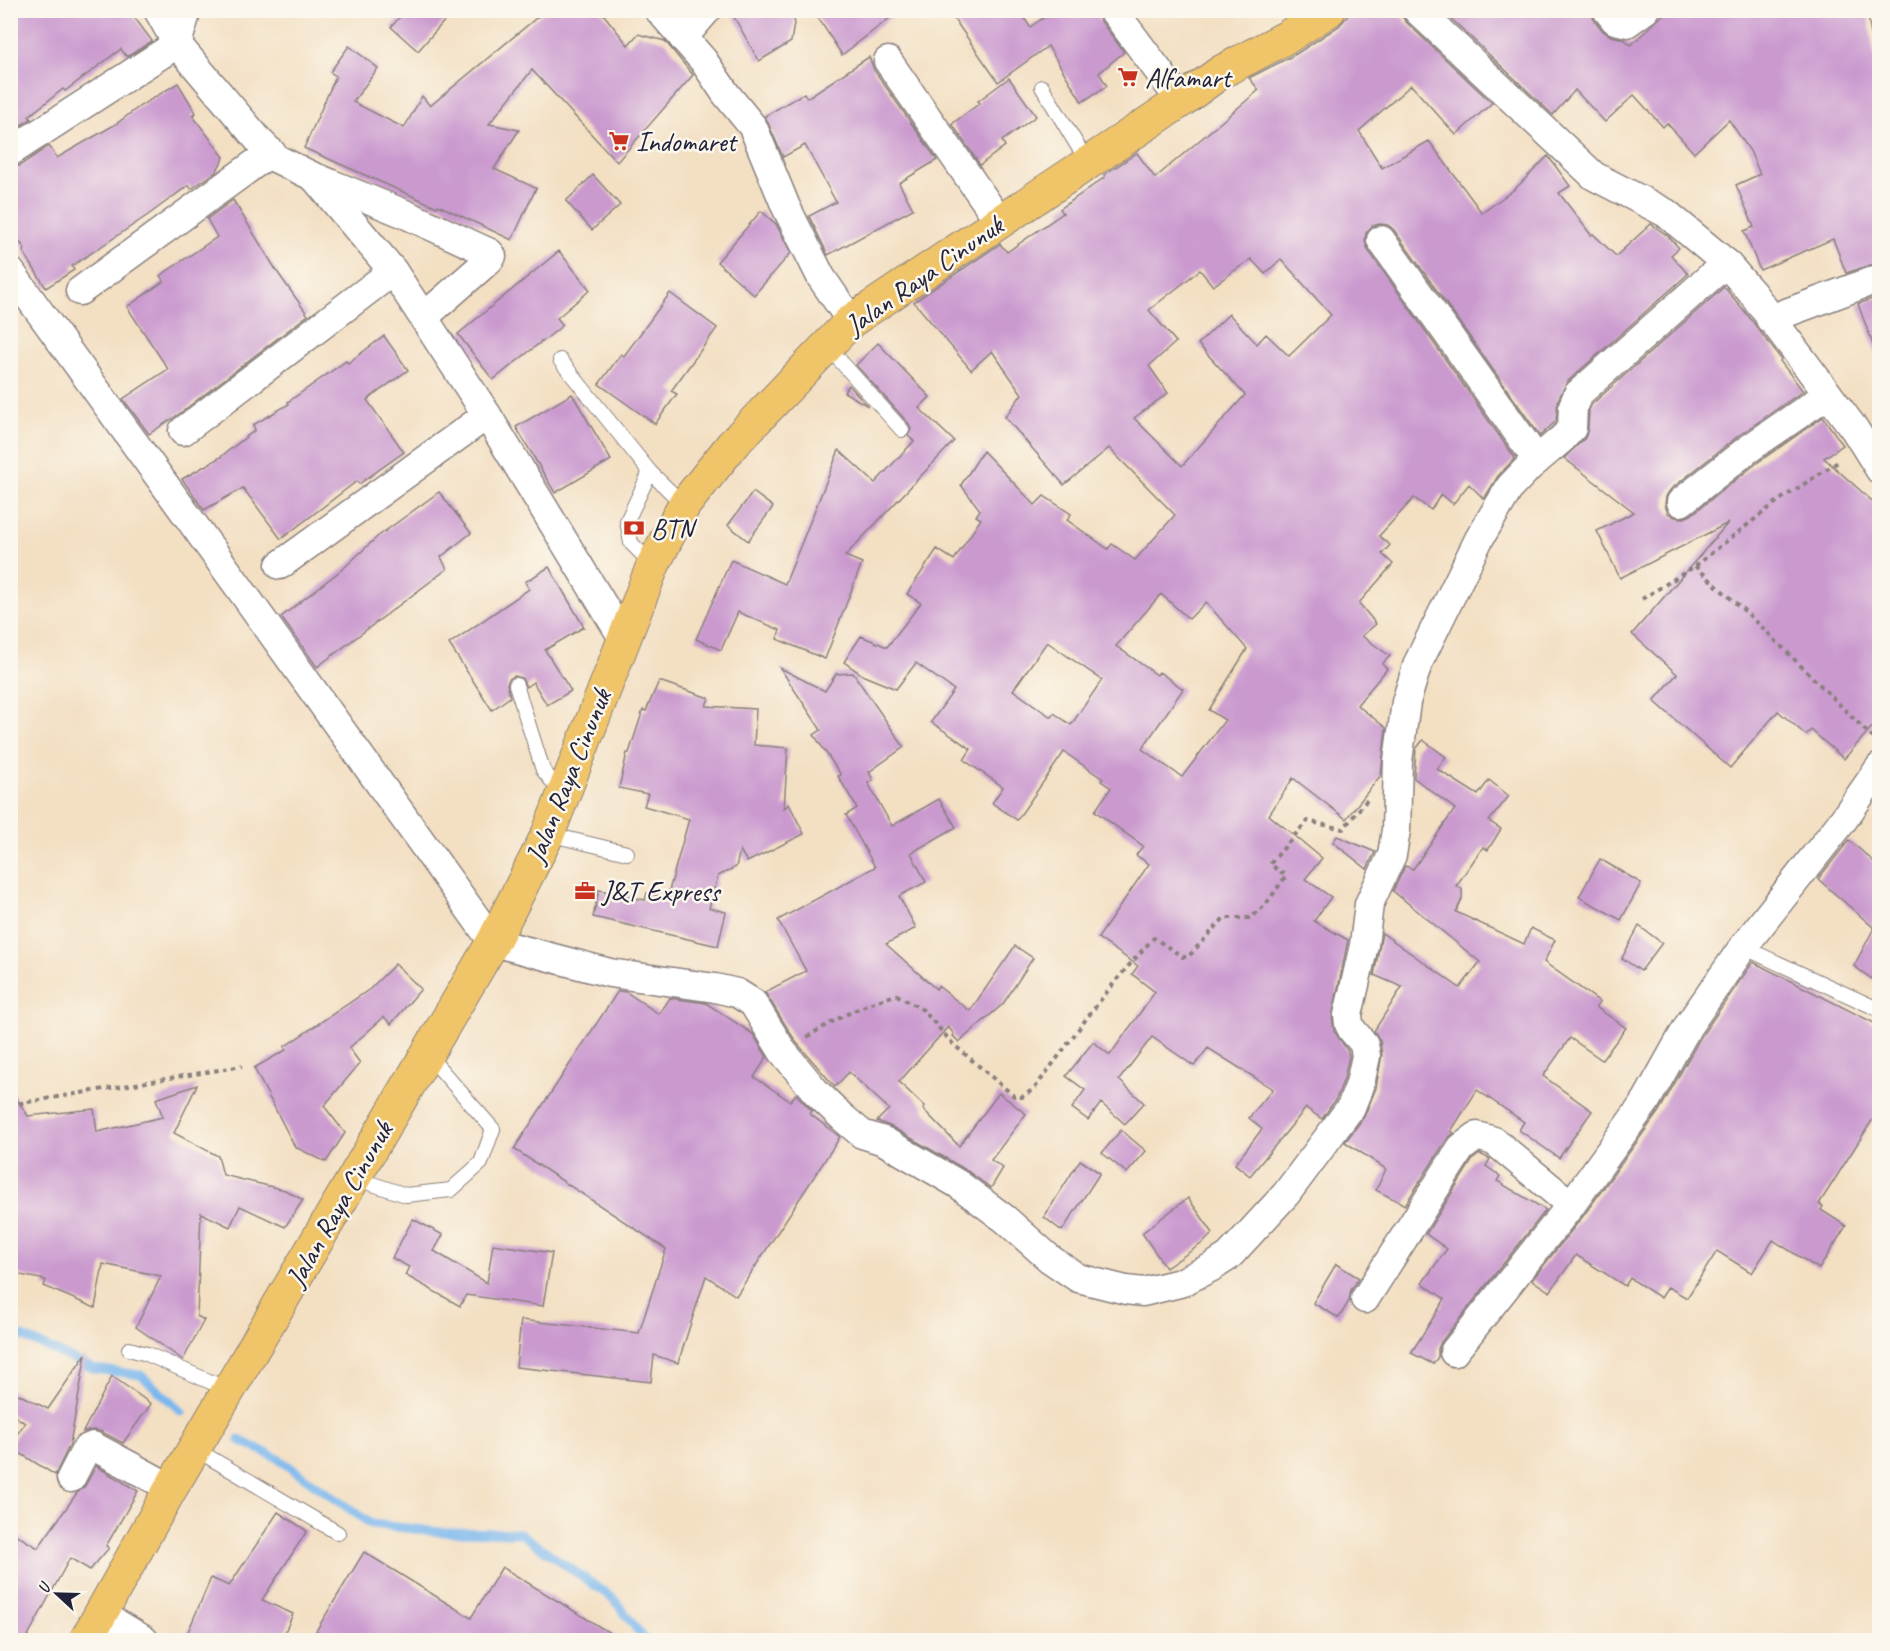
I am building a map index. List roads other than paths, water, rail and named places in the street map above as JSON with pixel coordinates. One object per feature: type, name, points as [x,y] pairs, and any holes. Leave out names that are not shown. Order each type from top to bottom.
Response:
[{"type":"highway","points":[[1221,72],[1285,10]]},
{"type":"highway","points":[[1221,72],[1287,37],[1329,10]]},
{"type":"highway","name":"Jalan Raya Cinunuk","points":[[94,1627],[171,1488],[493,942],[548,834],[653,565],[684,505],[732,445],[851,321],[1182,101],[1221,72]]},
{"type":"street","points":[[158,10],[177,44],[261,143],[284,162],[490,253],[492,256],[489,260],[424,316]]},
{"type":"street","points":[[10,152],[177,44],[187,10]]},
{"type":"street","points":[[659,10],[703,60],[726,94],[753,127],[786,207],[821,277],[851,321]]},
{"type":"street","points":[[683,38],[707,10]]},
{"type":"street","points":[[1113,10],[1182,101]]},
{"type":"street","points":[[1417,10],[1594,176],[1666,213],[1726,263],[1753,294],[1828,394],[1880,470]]},
{"type":"street","points":[[1607,10],[1615,20],[1626,23],[1645,10]]},
{"type":"street","points":[[888,61],[1000,222]]},
{"type":"street","points":[[80,291],[271,152]]},
{"type":"street","points":[[314,177],[393,271],[424,316],[623,638]]},
{"type":"street","points":[[1382,240],[1537,460]]},
{"type":"street","points":[[10,271],[235,580],[493,942],[610,972],[737,993],[753,1003],[783,1052],[816,1092],[862,1134],[884,1141],[958,1184],[1005,1219],[1050,1259],[1078,1278],[1143,1292],[1180,1283],[1229,1256],[1286,1194],[1351,1107],[1362,1077],[1366,1056],[1364,1044],[1352,1030],[1348,1015],[1364,945],[1369,904],[1392,855],[1396,830],[1398,761],[1406,702],[1418,663],[1479,539],[1510,487],[1528,467],[1572,428],[1573,406],[1578,394],[1726,263]]},
{"type":"street","points":[[183,431],[393,271]]},
{"type":"street","points":[[1770,319],[1880,278]]},
{"type":"street","points":[[1681,502],[1747,450],[1828,394]]},
{"type":"street","points":[[280,565],[487,415]]},
{"type":"street","points":[[1454,1352],[1571,1205],[1646,1101],[1688,1026],[1743,947],[1841,824],[1880,766]]},
{"type":"street","points":[[1365,1299],[1461,1148],[1477,1136],[1494,1141],[1571,1205]]},
{"type":"street","points":[[71,1478],[86,1449],[93,1446],[171,1488]]},
{"type":"street","points":[[94,1627],[144,1641]]},
{"type":"lane","points":[[1042,87],[1088,163]]},
{"type":"lane","points":[[827,346],[902,430]]},
{"type":"lane","points":[[560,360],[650,472],[684,505]]},
{"type":"lane","points":[[650,472],[627,520],[631,543],[653,565]]},
{"type":"lane","points":[[516,685],[543,770],[563,796]]},
{"type":"lane","points":[[548,834],[627,853]]},
{"type":"lane","points":[[1743,947],[1880,1010]]},
{"type":"lane","points":[[354,1178],[406,1195],[451,1190],[481,1163],[493,1129],[427,1054]]},
{"type":"lane","points":[[129,1349],[147,1354],[229,1390]]},
{"type":"lane","points":[[195,1449],[338,1533]]},
{"type":"waterway","points":[[10,1331],[95,1369],[141,1375],[182,1412]]},
{"type":"waterway","points":[[239,1440],[277,1458],[371,1524],[440,1532],[520,1533],[614,1599],[645,1640]]},
{"type":"place","name":"Alfamart","points":[[1128,77]]},
{"type":"place","name":"Indomaret","points":[[619,141]]},
{"type":"place","name":"BTN","points":[[634,528]]},
{"type":"place","name":"J&T Express","points":[[585,891]]}]
